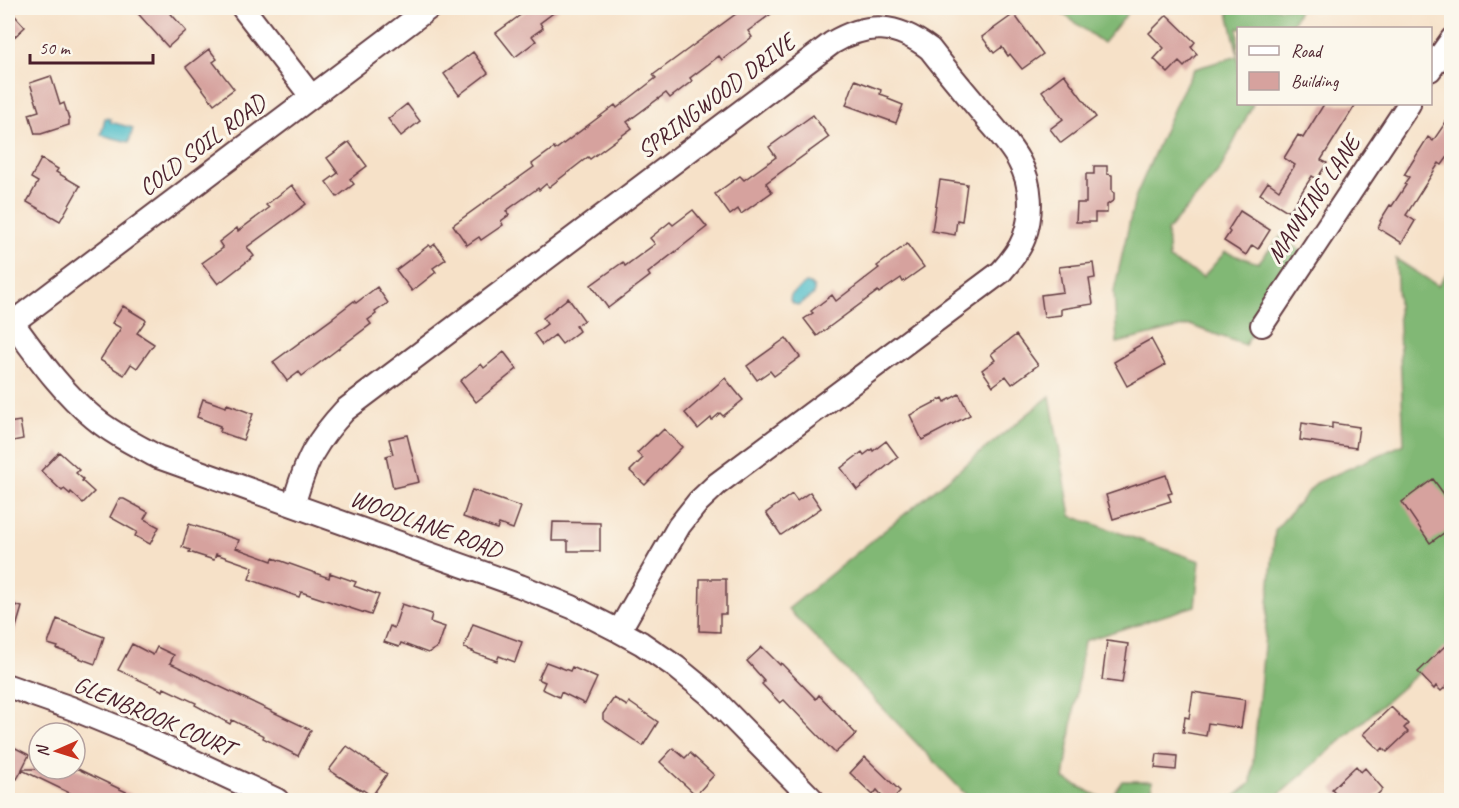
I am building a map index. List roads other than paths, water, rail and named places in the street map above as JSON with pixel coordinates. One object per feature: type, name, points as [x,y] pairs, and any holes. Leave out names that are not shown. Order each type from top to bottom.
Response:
[{"type":"street","points":[[243,8],[311,96]]},
{"type":"street","name":"COLD SOIL ROAD","points":[[10,324],[429,8]]},
{"type":"street","name":"SPRINGWOOD DRIVE","points":[[293,505],[312,452],[345,410],[832,43],[854,32],[879,28],[897,31],[915,38],[930,50],[1009,145],[1020,162],[1030,200],[1029,219],[1024,238],[1014,257],[1001,272],[717,484],[698,502],[680,526],[619,631]]},
{"type":"street","points":[[1432,69],[1452,39]]},
{"type":"street","name":"MANNING LANE","points":[[1262,325],[1408,105]]},
{"type":"street","name":"WOODLANE ROAD","points":[[10,324],[69,396],[95,419],[127,441],[158,456],[520,586],[572,607],[641,643],[709,694],[813,801]]},
{"type":"street","name":"GLENBROOK COURT","points":[[8,686],[71,708],[142,737],[277,801]]},
{"type":"water","points":[[105,118],[111,119],[110,122],[133,128],[129,142],[101,135]]},
{"type":"water","points":[[806,283],[814,288],[814,294],[799,305],[794,304],[790,300],[791,295]]}]
